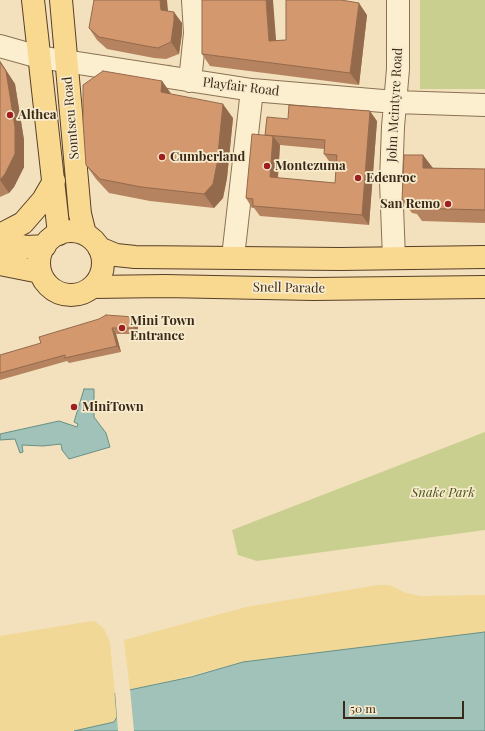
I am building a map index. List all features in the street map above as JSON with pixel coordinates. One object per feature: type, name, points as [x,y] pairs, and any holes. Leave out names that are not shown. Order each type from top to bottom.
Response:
[{"type":"main road","name":"Somtseu Road","points":[[33,0],[38,57],[54,182],[52,240]]},
{"type":"main road","name":"Somtseu Road","points":[[60,0],[80,214],[92,241]]},
{"type":"main road","points":[[0,235],[23,223],[43,200],[54,182]]},
{"type":"main road","points":[[0,243],[27,247],[52,240],[67,231],[77,232],[116,255],[135,257],[485,257]]},
{"type":"main road","points":[[52,240],[41,253],[39,262],[40,272],[46,284],[56,292],[69,296],[81,294],[92,287],[101,276],[103,262],[92,241]]},
{"type":"main road","points":[[0,264],[40,272]]},
{"type":"main road","name":"Snell Parade","points":[[92,287],[172,286],[313,289],[485,287]]},
{"type":"street","points":[[190,81],[195,33],[193,0]]},
{"type":"street","name":"John Mcintyre Road","points":[[394,258],[391,181],[398,69],[398,0]]},
{"type":"street","name":"Playfair Road","points":[[0,46],[38,57],[252,90],[395,102],[485,105]]},
{"type":"street","points":[[233,257],[252,90]]},
{"type":"green space","points":[[420,0],[485,0],[485,89],[420,89]]},
{"type":"green space","name":"Snake Park","points":[[485,432],[485,530],[257,561],[238,555],[232,530]]},
{"type":"sand","points":[[378,585],[389,585],[406,593],[421,596],[485,595],[485,632],[243,662],[130,691],[124,640],[246,607]]},
{"type":"sand","points":[[92,621],[96,622],[104,629],[110,642],[117,717],[114,722],[74,731],[0,731],[0,636]]},
{"type":"water","points":[[84,389],[94,389],[94,417],[106,433],[110,447],[69,459],[62,450],[61,444],[43,446],[22,445],[23,452],[20,453],[15,439],[0,440],[0,434],[59,421],[77,427],[78,424],[74,422]]},
{"type":"water","points":[[485,632],[485,731],[74,731],[114,722],[117,717],[115,693],[191,677],[243,662]]},
{"type":"pier","points":[[130,689],[134,731],[118,731],[115,691]]},
{"type":"building","points":[[94,0],[160,0],[161,10],[174,12],[171,42],[158,48],[99,37],[89,28]]},
{"type":"building","points":[[202,0],[266,0],[269,41],[286,40],[286,0],[341,0],[359,3],[350,73],[202,54]]},
{"type":"building","points":[[0,62],[6,71],[15,127],[15,154],[5,174],[0,180]]},
{"type":"building","name":"Cumberland","points":[[103,71],[162,81],[161,92],[223,104],[217,164],[213,184],[204,194],[141,187],[100,179],[86,165],[83,121],[83,85]]},
{"type":"building","points":[[289,105],[370,111],[362,215],[253,206],[253,199],[246,198],[252,134],[273,136],[270,177],[335,183],[337,155],[324,154],[325,140],[265,135],[267,117],[288,119]]},
{"type":"building","points":[[404,155],[423,155],[423,168],[485,169],[485,210],[413,208],[413,201],[402,200]]},
{"type":"building","points":[[106,315],[134,317],[134,328],[112,328],[117,346],[65,358],[65,355],[0,373],[0,355],[41,343],[39,337],[99,319]]},
{"type":"tunnel","points":[[153,0],[161,77]]},
{"type":"place","name":"Althea","points":[[10,115]]},
{"type":"place","name":"Cumberland","points":[[162,157]]},
{"type":"place","name":"Montezuma","points":[[267,166]]},
{"type":"place","name":"Edenroc","points":[[358,178]]},
{"type":"place","name":"San Remo","points":[[448,204]]},
{"type":"place","name":"Mini Town Entrance","points":[[122,328]]},
{"type":"place","name":"MiniTown","points":[[74,407]]}]
